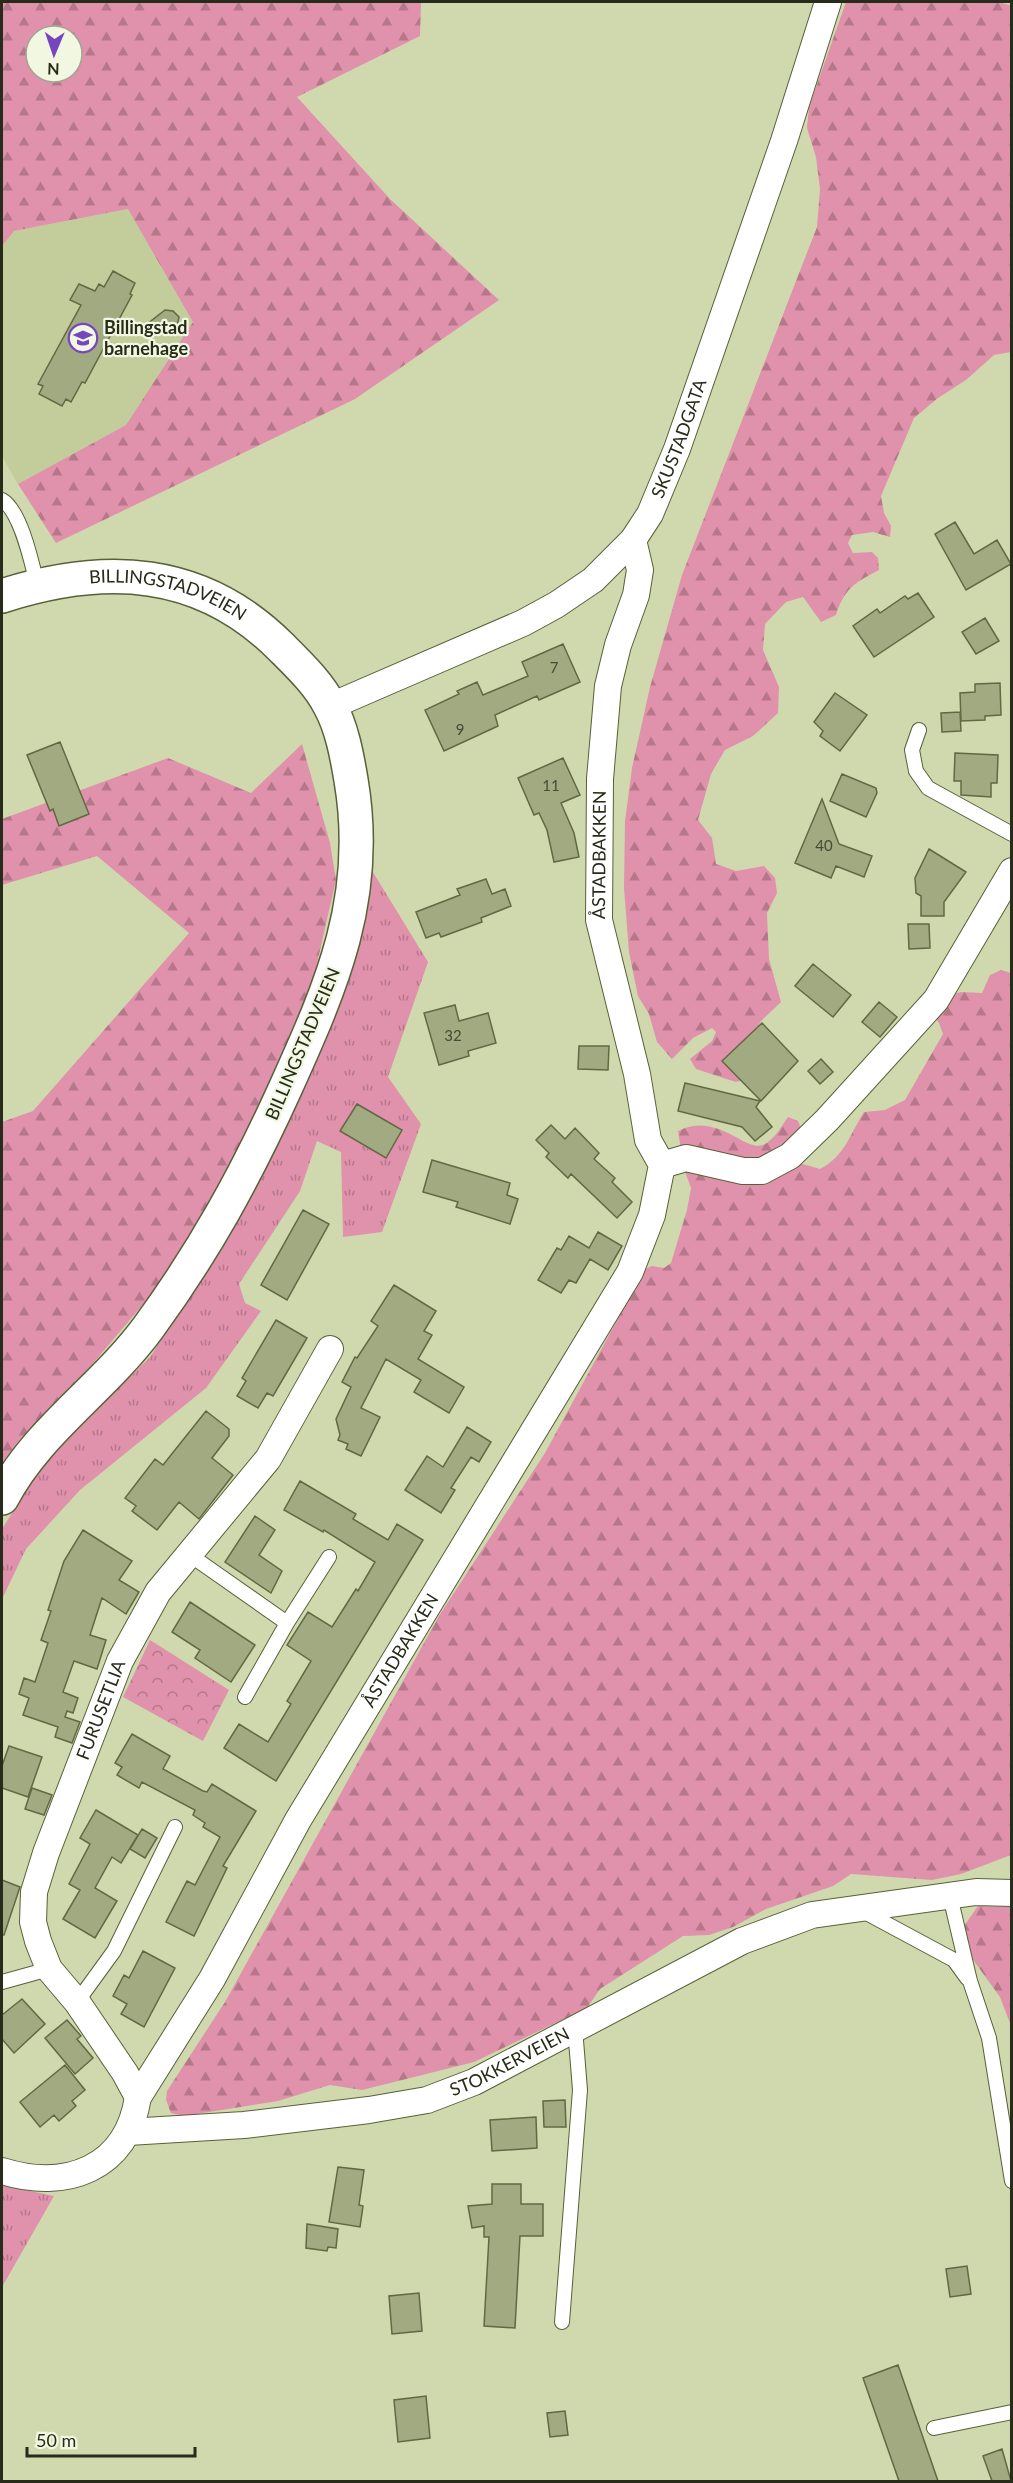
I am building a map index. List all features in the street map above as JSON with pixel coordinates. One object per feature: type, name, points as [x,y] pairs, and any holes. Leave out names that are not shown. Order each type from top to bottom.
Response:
[{"type":"main road","name":"BILLINGSTADVEIEN","points":[[2,596],[38,584],[92,576],[148,577],[201,591],[256,622],[307,673],[331,706],[346,754],[358,822],[355,882],[340,957],[313,1027],[248,1172],[197,1258],[145,1332],[30,1454],[2,1498]]},
{"type":"street","name":"SKUSTADGATA","points":[[331,706],[523,623],[556,605],[593,580],[633,540],[650,514],[677,449],[788,131],[828,2]]},
{"type":"street","name":"ÅSTADBAKKEN","points":[[128,2132],[135,2117],[138,2097],[212,1979],[298,1820],[630,1272],[652,1215],[662,1165],[648,1140],[637,1074],[598,920],[600,779],[608,686],[618,645],[636,596],[640,570],[633,540]]},
{"type":"street","points":[[662,1165],[686,1158],[743,1171],[762,1171],[790,1156],[835,1112],[936,1000],[1011,871]]},
{"type":"street","name":"FURUSETLIA","points":[[138,2097],[125,2073],[77,2002],[49,1969],[33,1922],[34,1892],[46,1852],[120,1661],[158,1592],[267,1458],[330,1349]]},
{"type":"street","name":"STOKKERVEIEN","points":[[128,2132],[244,2125],[369,2110],[427,2100],[474,2082],[742,1941],[812,1915],[976,1892],[1011,1893]]},
{"type":"street","points":[[2,2171],[27,2179],[46,2180],[80,2174],[120,2146],[128,2132]]},
{"type":"lane","points":[[2,500],[20,528],[38,584]]},
{"type":"lane","points":[[919,730],[912,750],[916,771],[928,788],[1011,834]]},
{"type":"lane","points":[[190,1555],[287,1623]]},
{"type":"lane","points":[[245,1696],[287,1623],[329,1557]]},
{"type":"lane","points":[[77,2002],[114,1951],[175,1827]]},
{"type":"lane","points":[[950,1896],[970,1981],[989,2037],[1011,2181]]},
{"type":"lane","points":[[860,1909],[954,1960],[970,1981]]},
{"type":"lane","points":[[2,1982],[49,1969]]},
{"type":"lane","points":[[562,2322],[580,2090],[575,2028]]},
{"type":"lane","points":[[934,2428],[1011,2412]]},
{"type":"shaded area","points":[[129,209],[193,322],[126,425],[18,484],[2,456],[2,246],[14,231]]},
{"type":"green space","points":[[4,2],[421,2],[420,36],[297,97],[390,199],[499,300],[355,399],[56,543],[18,484],[126,425],[193,322],[128,209],[14,231],[2,246],[2,4]]},
{"type":"green space","points":[[846,2],[999,2],[1012,6],[1011,352],[994,355],[966,380],[938,398],[914,418],[881,496],[884,513],[891,526],[890,537],[873,532],[852,535],[848,543],[853,553],[872,552],[878,558],[879,570],[847,592],[836,615],[821,622],[803,597],[786,602],[765,624],[763,650],[779,687],[778,713],[753,736],[725,750],[711,774],[698,820],[712,838],[716,864],[736,871],[764,866],[775,878],[777,893],[767,913],[769,959],[781,1002],[761,1021],[749,1042],[754,1077],[736,1082],[696,1069],[690,1059],[712,1041],[716,1032],[712,1028],[693,1038],[672,1059],[657,1042],[649,1014],[638,996],[629,952],[624,888],[625,821],[632,768],[650,687],[682,575],[817,227],[820,189],[816,157],[807,128],[809,107]]},
{"type":"green space","points":[[302,744],[330,843],[336,880],[315,972],[264,1108],[183,1257],[24,1445],[2,1478],[2,1122],[33,1111],[189,933],[97,856],[2,885],[2,819],[168,758],[251,793]]},
{"type":"green space","points":[[371,869],[428,962],[388,1077],[421,1124],[382,1232],[343,1237],[341,1152],[317,1141],[300,1191],[239,1284],[245,1303],[261,1311],[206,1388],[80,1490],[26,1549],[2,1599],[2,1529],[42,1465],[151,1356],[280,1141],[324,1039]]},
{"type":"green space","points":[[1001,970],[1011,973],[1011,1855],[961,1874],[932,1880],[851,1874],[833,1886],[766,1909],[733,1927],[709,1935],[683,1936],[600,1989],[587,2008],[474,2062],[362,2090],[330,2085],[278,2101],[184,2116],[171,2113],[166,2100],[167,2091],[225,2002],[439,1616],[545,1453],[645,1269],[652,1266],[664,1268],[671,1263],[687,1210],[691,1188],[684,1169],[678,1131],[692,1126],[717,1128],[756,1146],[767,1143],[774,1137],[788,1117],[798,1121],[802,1131],[799,1163],[820,1169],[841,1151],[864,1112],[885,1110],[905,1100],[943,1034],[939,1023],[925,1007],[929,1001],[961,992],[982,993],[990,975]]},
{"type":"green space","points":[[150,1640],[229,1690],[203,1741],[123,1697]]},
{"type":"green space","points":[[978,1906],[1011,1907],[1011,2026],[1000,1997],[966,1950],[959,1933]]},
{"type":"green space","points":[[2,2185],[54,2196],[2,2287]]},
{"type":"building","points":[[113,271],[135,283],[130,294],[132,295],[85,383],[82,382],[71,402],[66,399],[62,406],[39,394],[43,386],[38,384],[81,305],[70,300],[79,284],[95,291],[99,284],[104,287]]},
{"type":"building","points":[[165,310],[173,311],[179,317],[177,326],[171,331],[142,328]]},
{"type":"building","points":[[955,522],[974,554],[997,540],[1011,564],[966,590],[935,534]]},
{"type":"building","points":[[918,593],[934,617],[874,657],[853,626],[877,609],[880,613],[905,596],[908,599]]},
{"type":"building","points":[[985,618],[999,641],[976,654],[962,632]]},
{"type":"building","points":[[563,644],[580,682],[539,700],[537,696],[495,715],[498,726],[444,751],[425,710],[459,694],[457,691],[477,682],[483,695],[528,676],[522,662]]},
{"type":"building","points":[[1000,683],[1001,715],[985,716],[985,720],[961,721],[960,693],[975,692],[975,684]]},
{"type":"building","points":[[835,693],[867,715],[840,751],[820,736],[823,731],[814,722]]},
{"type":"building","points":[[960,712],[961,731],[942,732],[941,713]]},
{"type":"building","points":[[60,742],[89,814],[59,826],[53,809],[50,811],[27,755]]},
{"type":"building","points":[[955,753],[998,755],[997,783],[991,783],[991,797],[961,795],[961,781],[954,781]]},
{"type":"building","points":[[563,758],[580,795],[561,803],[574,833],[579,857],[554,862],[547,830],[539,813],[534,815],[518,778]]},
{"type":"building","points":[[842,774],[876,788],[877,793],[866,817],[830,801]]},
{"type":"building","points":[[822,799],[839,844],[872,856],[864,877],[836,866],[831,878],[795,863]]},
{"type":"building","points":[[929,849],[966,872],[944,902],[944,916],[921,916],[921,896],[916,893],[915,878]]},
{"type":"building","points":[[486,879],[492,894],[505,889],[511,906],[481,918],[482,922],[441,937],[439,933],[426,938],[416,912],[460,895],[457,889]]},
{"type":"building","points":[[908,924],[929,924],[930,948],[909,949]]},
{"type":"building","points":[[813,964],[851,995],[833,1017],[795,986]]},
{"type":"building","points":[[879,1002],[897,1017],[880,1037],[862,1022]]},
{"type":"building","points":[[455,1005],[459,1021],[488,1013],[496,1043],[468,1051],[469,1056],[439,1065],[424,1013]]},
{"type":"building","points":[[762,1023],[798,1061],[761,1101],[722,1061]]},
{"type":"building","points":[[579,1046],[609,1046],[608,1070],[578,1069]]},
{"type":"building","points":[[821,1059],[833,1072],[820,1084],[808,1071]]},
{"type":"building","points":[[685,1083],[760,1101],[756,1107],[772,1127],[755,1141],[742,1127],[678,1111]]},
{"type":"building","points":[[357,1104],[402,1130],[386,1158],[340,1131]]},
{"type":"building","points":[[551,1125],[565,1139],[575,1128],[599,1153],[594,1159],[615,1178],[612,1182],[632,1202],[617,1218],[571,1174],[568,1178],[546,1157],[549,1153],[536,1140]]},
{"type":"building","points":[[432,1160],[510,1183],[507,1195],[518,1199],[510,1224],[456,1207],[458,1202],[423,1192]]},
{"type":"building","points":[[303,1210],[329,1224],[287,1300],[261,1285]]},
{"type":"building","points":[[598,1232],[622,1246],[608,1270],[590,1259],[576,1283],[569,1280],[561,1293],[538,1280],[557,1248],[561,1250],[569,1236],[589,1248]]},
{"type":"building","points":[[394,1285],[436,1311],[424,1331],[432,1335],[418,1359],[464,1387],[449,1413],[414,1392],[421,1380],[386,1359],[361,1408],[380,1417],[361,1456],[346,1449],[348,1444],[338,1440],[340,1435],[336,1419],[351,1387],[342,1382],[355,1357],[357,1358],[378,1326],[371,1321]]},
{"type":"building","points":[[276,1320],[307,1338],[273,1396],[267,1393],[258,1408],[237,1396],[246,1381],[242,1378]]},
{"type":"building","points":[[206,1411],[229,1429],[229,1436],[212,1458],[233,1475],[199,1519],[179,1502],[157,1530],[132,1511],[136,1506],[125,1498],[155,1459],[163,1465]]},
{"type":"building","points":[[467,1427],[491,1442],[479,1462],[471,1457],[451,1488],[455,1490],[441,1513],[405,1490],[427,1456],[443,1467]]},
{"type":"building","points":[[300,1481],[356,1514],[353,1519],[388,1540],[397,1524],[423,1540],[276,1781],[224,1748],[239,1724],[268,1742],[291,1704],[287,1701],[311,1661],[287,1645],[308,1612],[332,1627],[356,1589],[358,1591],[375,1562],[324,1530],[323,1532],[284,1510]]},
{"type":"building","points":[[255,1516],[275,1530],[259,1555],[282,1571],[271,1593],[225,1562]]},
{"type":"building","points":[[83,1530],[132,1561],[119,1580],[139,1592],[126,1614],[102,1598],[90,1635],[106,1640],[97,1669],[74,1661],[63,1692],[78,1698],[73,1713],[67,1711],[65,1717],[80,1722],[72,1743],[55,1737],[58,1727],[23,1715],[29,1698],[19,1694],[24,1678],[35,1682],[48,1643],[41,1640],[51,1611],[48,1610],[64,1561]]},
{"type":"building","points":[[190,1602],[255,1645],[231,1682],[195,1658],[200,1650],[172,1632]]},
{"type":"building","points":[[132,1734],[170,1756],[163,1769],[203,1791],[207,1792],[212,1784],[256,1811],[223,1866],[227,1868],[194,1936],[166,1922],[187,1881],[195,1885],[220,1837],[203,1827],[205,1823],[193,1815],[195,1810],[142,1782],[139,1788],[117,1775],[122,1767],[115,1763]]},
{"type":"building","points":[[9,1746],[42,1757],[28,1797],[2,1788],[2,1766]]},
{"type":"building","points":[[32,1788],[52,1795],[44,1815],[25,1809]]},
{"type":"building","points":[[96,1810],[138,1835],[121,1863],[112,1857],[95,1888],[117,1901],[95,1938],[63,1919],[80,1890],[69,1884],[90,1844],[80,1838]]},
{"type":"building","points":[[142,1829],[157,1838],[145,1858],[130,1849]]},
{"type":"building","points":[[2,1880],[20,1887],[4,1935],[2,1935]]},
{"type":"building","points":[[143,1951],[175,1968],[144,2027],[121,2014],[127,2004],[113,1996],[124,1975],[129,1978]]},
{"type":"building","points":[[22,1999],[45,2024],[14,2053],[2,2039],[2,2015]]},
{"type":"building","points":[[67,2020],[81,2036],[77,2039],[93,2058],[75,2074],[45,2038]]},
{"type":"building","points":[[65,2065],[85,2090],[72,2101],[76,2106],[59,2121],[54,2115],[40,2127],[20,2102]]},
{"type":"building","points":[[565,2100],[566,2127],[544,2127],[543,2101]]},
{"type":"building","points":[[536,2117],[537,2148],[492,2151],[490,2120]]},
{"type":"building","points":[[338,2167],[364,2170],[359,2205],[363,2206],[360,2227],[329,2222]]},
{"type":"building","points":[[492,2184],[521,2184],[521,2204],[543,2204],[543,2236],[520,2236],[515,2328],[484,2326],[489,2237],[484,2237],[484,2226],[472,2228],[468,2206],[492,2204]]},
{"type":"building","points":[[307,2224],[338,2229],[336,2248],[328,2247],[327,2251],[306,2248]]},
{"type":"building","points":[[967,2266],[971,2294],[950,2297],[946,2269]]},
{"type":"building","points":[[419,2293],[422,2331],[392,2334],[389,2296]]},
{"type":"building","points":[[898,2365],[938,2481],[899,2481],[863,2378]]},
{"type":"building","points":[[426,2396],[430,2438],[398,2442],[394,2400]]},
{"type":"building","points":[[565,2411],[568,2435],[550,2437],[547,2413]]},
{"type":"building","points":[[1002,2449],[1011,2481],[992,2481],[983,2456]]},
{"type":"place","name":"Billingstad barnehage","points":[[83,338]]}]
